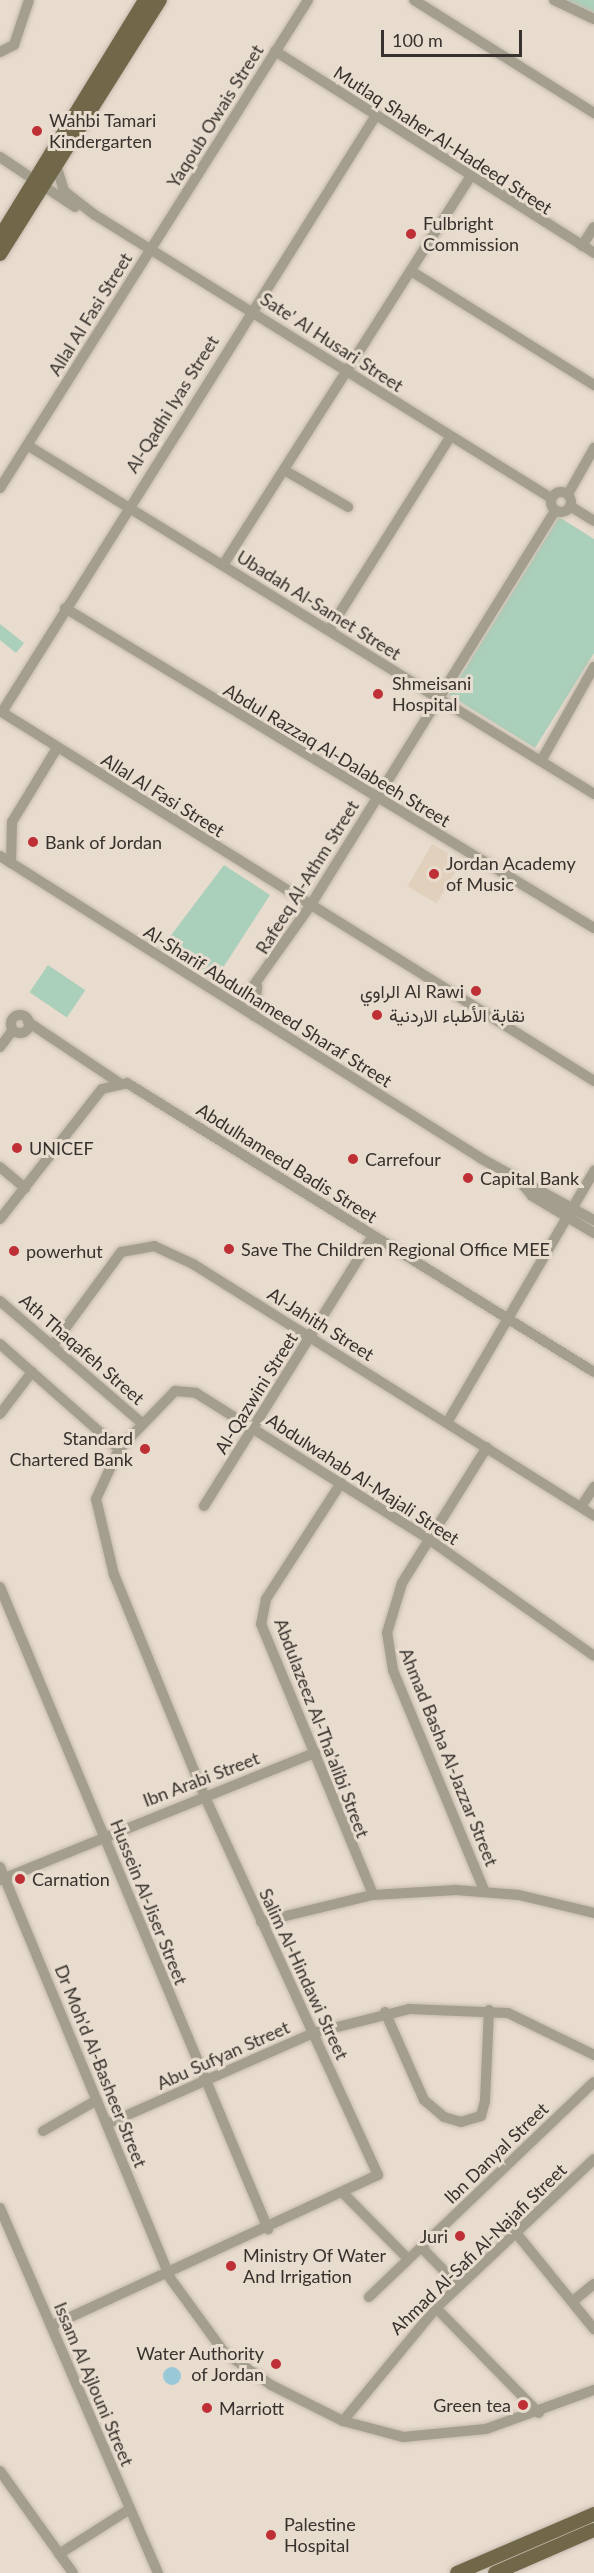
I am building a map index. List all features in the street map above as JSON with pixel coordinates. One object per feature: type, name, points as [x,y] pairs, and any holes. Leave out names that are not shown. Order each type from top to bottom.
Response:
[{"type":"main road","points":[[0,254],[145,0]]},
{"type":"main road","points":[[0,237],[41,183],[57,168],[160,0]]},
{"type":"main road","points":[[457,2573],[594,2514]]},
{"type":"main road","points":[[495,2573],[594,2530]]},
{"type":"street","points":[[0,52],[14,45],[29,0]]},
{"type":"street","name":"Yaqoub Owais Street","points":[[151,249],[308,0]]},
{"type":"street","points":[[414,0],[594,113]]},
{"type":"street","points":[[554,0],[594,19]]},
{"type":"street","name":"Mutlaq Shaher Al-Hadeed Street","points":[[275,51],[470,178],[594,253]]},
{"type":"street","name":"Al-Qadhi Iyas Street","points":[[1,711],[251,308],[375,117]]},
{"type":"street","points":[[0,156],[95,215]]},
{"type":"street","points":[[57,168],[64,191],[95,215]]},
{"type":"street","points":[[223,565],[470,178]]},
{"type":"street","name":"Sate' Al Husari Street","points":[[95,215],[251,308],[450,438],[551,498]]},
{"type":"street","points":[[582,246],[594,227]]},
{"type":"street","name":"Allal Al Fasi Street","points":[[0,488],[151,249]]},
{"type":"street","points":[[411,271],[594,385]]},
{"type":"street","points":[[329,630],[450,438]]},
{"type":"street","name":"Ubadah Al-Samet Street","points":[[27,444],[594,794]]},
{"type":"street","points":[[594,448],[568,494],[570,506],[594,521]]},
{"type":"street","points":[[284,470],[348,507]]},
{"type":"street","points":[[568,494],[559,491],[551,498],[555,511],[570,506]]},
{"type":"street","name":"Rafeeq Al-Athm Street","points":[[239,1006],[258,986],[310,906],[555,511]]},
{"type":"street","name":"Abdul Razzaq Al-Dalabeeh Street","points":[[65,608],[376,799],[594,928]]},
{"type":"street","points":[[541,761],[594,667]]},
{"type":"street","name":"Allal Al Fasi Street","points":[[1,711],[594,1082]]},
{"type":"street","points":[[0,831],[12,822],[57,748]]},
{"type":"street","points":[[11,863],[12,822]]},
{"type":"street","name":"Al-Sharif Abdulhameed Sharaf Street","points":[[0,856],[520,1181],[538,1184],[594,1220]]},
{"type":"street","name":"Rafeeq Al-Athm Street","points":[[254,1016],[258,986]]},
{"type":"street","name":"Abdulhameed Badis Street","points":[[0,1047],[13,1030],[25,1031],[28,1022],[93,1060],[118,1082],[136,1087],[594,1372]]},
{"type":"street","points":[[0,1219],[102,1089],[118,1082]]},
{"type":"street","points":[[0,1167],[25,1188]]},
{"type":"street","points":[[448,1421],[594,1171]]},
{"type":"street","name":"Al-Sharif Abdulhameed Sharaf Street","points":[[520,1181],[527,1192],[594,1233]]},
{"type":"street","name":"Al-Qazwini Street","points":[[204,1506],[373,1236]]},
{"type":"street","name":"Al-Jahith Street","points":[[53,1345],[121,1252],[145,1245],[194,1264],[448,1421],[594,1516]]},
{"type":"street","name":"Ath Thaqafeh Street","points":[[0,1301],[142,1423]]},
{"type":"street","points":[[0,1344],[119,1449]]},
{"type":"street","points":[[0,1414],[32,1372]]},
{"type":"street","name":"Abdulwahab Al-Majali Street","points":[[119,1449],[175,1391],[187,1390],[253,1428],[427,1538],[594,1656]]},
{"type":"street","name":"Ahmad Basha Al-Jazzar Street","points":[[484,1890],[388,1653],[395,1597],[427,1538],[487,1447]]},
{"type":"street","name":"Salim Al-Hindawi Street","points":[[52,2330],[344,2194],[378,2173],[204,1795],[114,1575],[98,1517],[99,1483],[119,1449]]},
{"type":"street","name":"Abdulazeez Al-Tha'alibi Street","points":[[341,1484],[261,1611],[261,1624],[373,1895]]},
{"type":"street","points":[[581,1507],[594,1487]]},
{"type":"street","name":"Hussein Al-Jiser Street","points":[[0,1587],[268,2229]]},
{"type":"street","name":"Ibn Arabi Street","points":[[2,1879],[104,1835],[315,1753]]},
{"type":"street","name":"Dr Moh'd Al-Basheer Street","points":[[0,1867],[2,1879],[97,2100],[168,2275],[224,2352],[271,2385],[343,2421],[416,2438],[486,2429],[540,2413],[594,2390]]},
{"type":"street","points":[[261,1922],[373,1895],[484,1890],[589,1911]]},
{"type":"street","points":[[385,2012],[424,2100],[444,2117],[461,2122],[481,2116],[485,2101],[489,2010]]},
{"type":"street","name":"Abu Sufyan Street","points":[[107,2124],[312,2033],[385,2012],[489,2010],[525,2018],[594,2055]]},
{"type":"street","name":"Ibn Danyal Street","points":[[369,2297],[594,2082]]},
{"type":"street","points":[[44,2131],[97,2100]]},
{"type":"street","name":"Ahmad Al-Safi Al-Najafi Street","points":[[343,2421],[436,2308],[458,2285],[594,2159]]},
{"type":"street","points":[[344,2194],[408,2259]]},
{"type":"street","name":"Issam Al Ajlouni Street","points":[[0,2208],[158,2573]]},
{"type":"street","points":[[516,2233],[594,2329]]},
{"type":"street","points":[[421,2247],[458,2285]]},
{"type":"street","points":[[573,2301],[594,2284]]},
{"type":"street","points":[[436,2308],[540,2413]]},
{"type":"street","points":[[0,2470],[73,2573]]},
{"type":"street","points":[[59,2554],[130,2509]]},
{"type":"shaded area","name":"Jordan Academy of Music","points":[[432,844],[461,861],[437,903],[408,886]]},
{"type":"green space","points":[[567,0],[594,0],[594,13]]},
{"type":"green space","points":[[559,517],[594,539],[594,653],[535,748],[449,695]]},
{"type":"green space","points":[[0,624],[24,643],[16,653],[0,640]]},
{"type":"green space","points":[[224,865],[270,895],[217,977],[163,946]]},
{"type":"green space","points":[[48,965],[85,990],[67,1018],[30,992]]},
{"type":"water","points":[[168,2367],[176,2367],[181,2372],[179,2383],[168,2385],[163,2380],[163,2372]]},
{"type":"place","name":"Wahbi Tamari Kindergarten","points":[[37,131]]},
{"type":"place","name":"Fulbright Commission","points":[[411,234]]},
{"type":"place","name":"Shmeisani Hospital","points":[[378,694]]},
{"type":"place","name":"Bank of Jordan","points":[[33,842]]},
{"type":"place","name":"Jordan Academy of Music","points":[[434,874]]},
{"type":"place","name":"الراوي Al Rawi","points":[[476,991]]},
{"type":"place","name":"نقابة الأطباء الاردنية","points":[[377,1015]]},
{"type":"place","name":"UNICEF","points":[[17,1148]]},
{"type":"place","name":"Carrefour","points":[[353,1159]]},
{"type":"place","name":"Capital Bank","points":[[468,1178]]},
{"type":"place","name":"Save The Children Regional Office MEE","points":[[229,1249]]},
{"type":"place","name":"powerhut","points":[[14,1251]]},
{"type":"place","name":"Standard Chartered Bank","points":[[145,1449]]},
{"type":"place","name":"Carnation","points":[[20,1879]]},
{"type":"place","name":"Juri","points":[[460,2236]]},
{"type":"place","name":"Ministry Of Water And Irrigation","points":[[231,2266]]},
{"type":"place","name":"Water Authority of Jordan","points":[[276,2364]]},
{"type":"place","name":"Green tea","points":[[523,2405]]},
{"type":"place","name":"Marriott","points":[[207,2408]]},
{"type":"place","name":"Palestine Hospital","points":[[271,2535]]}]
